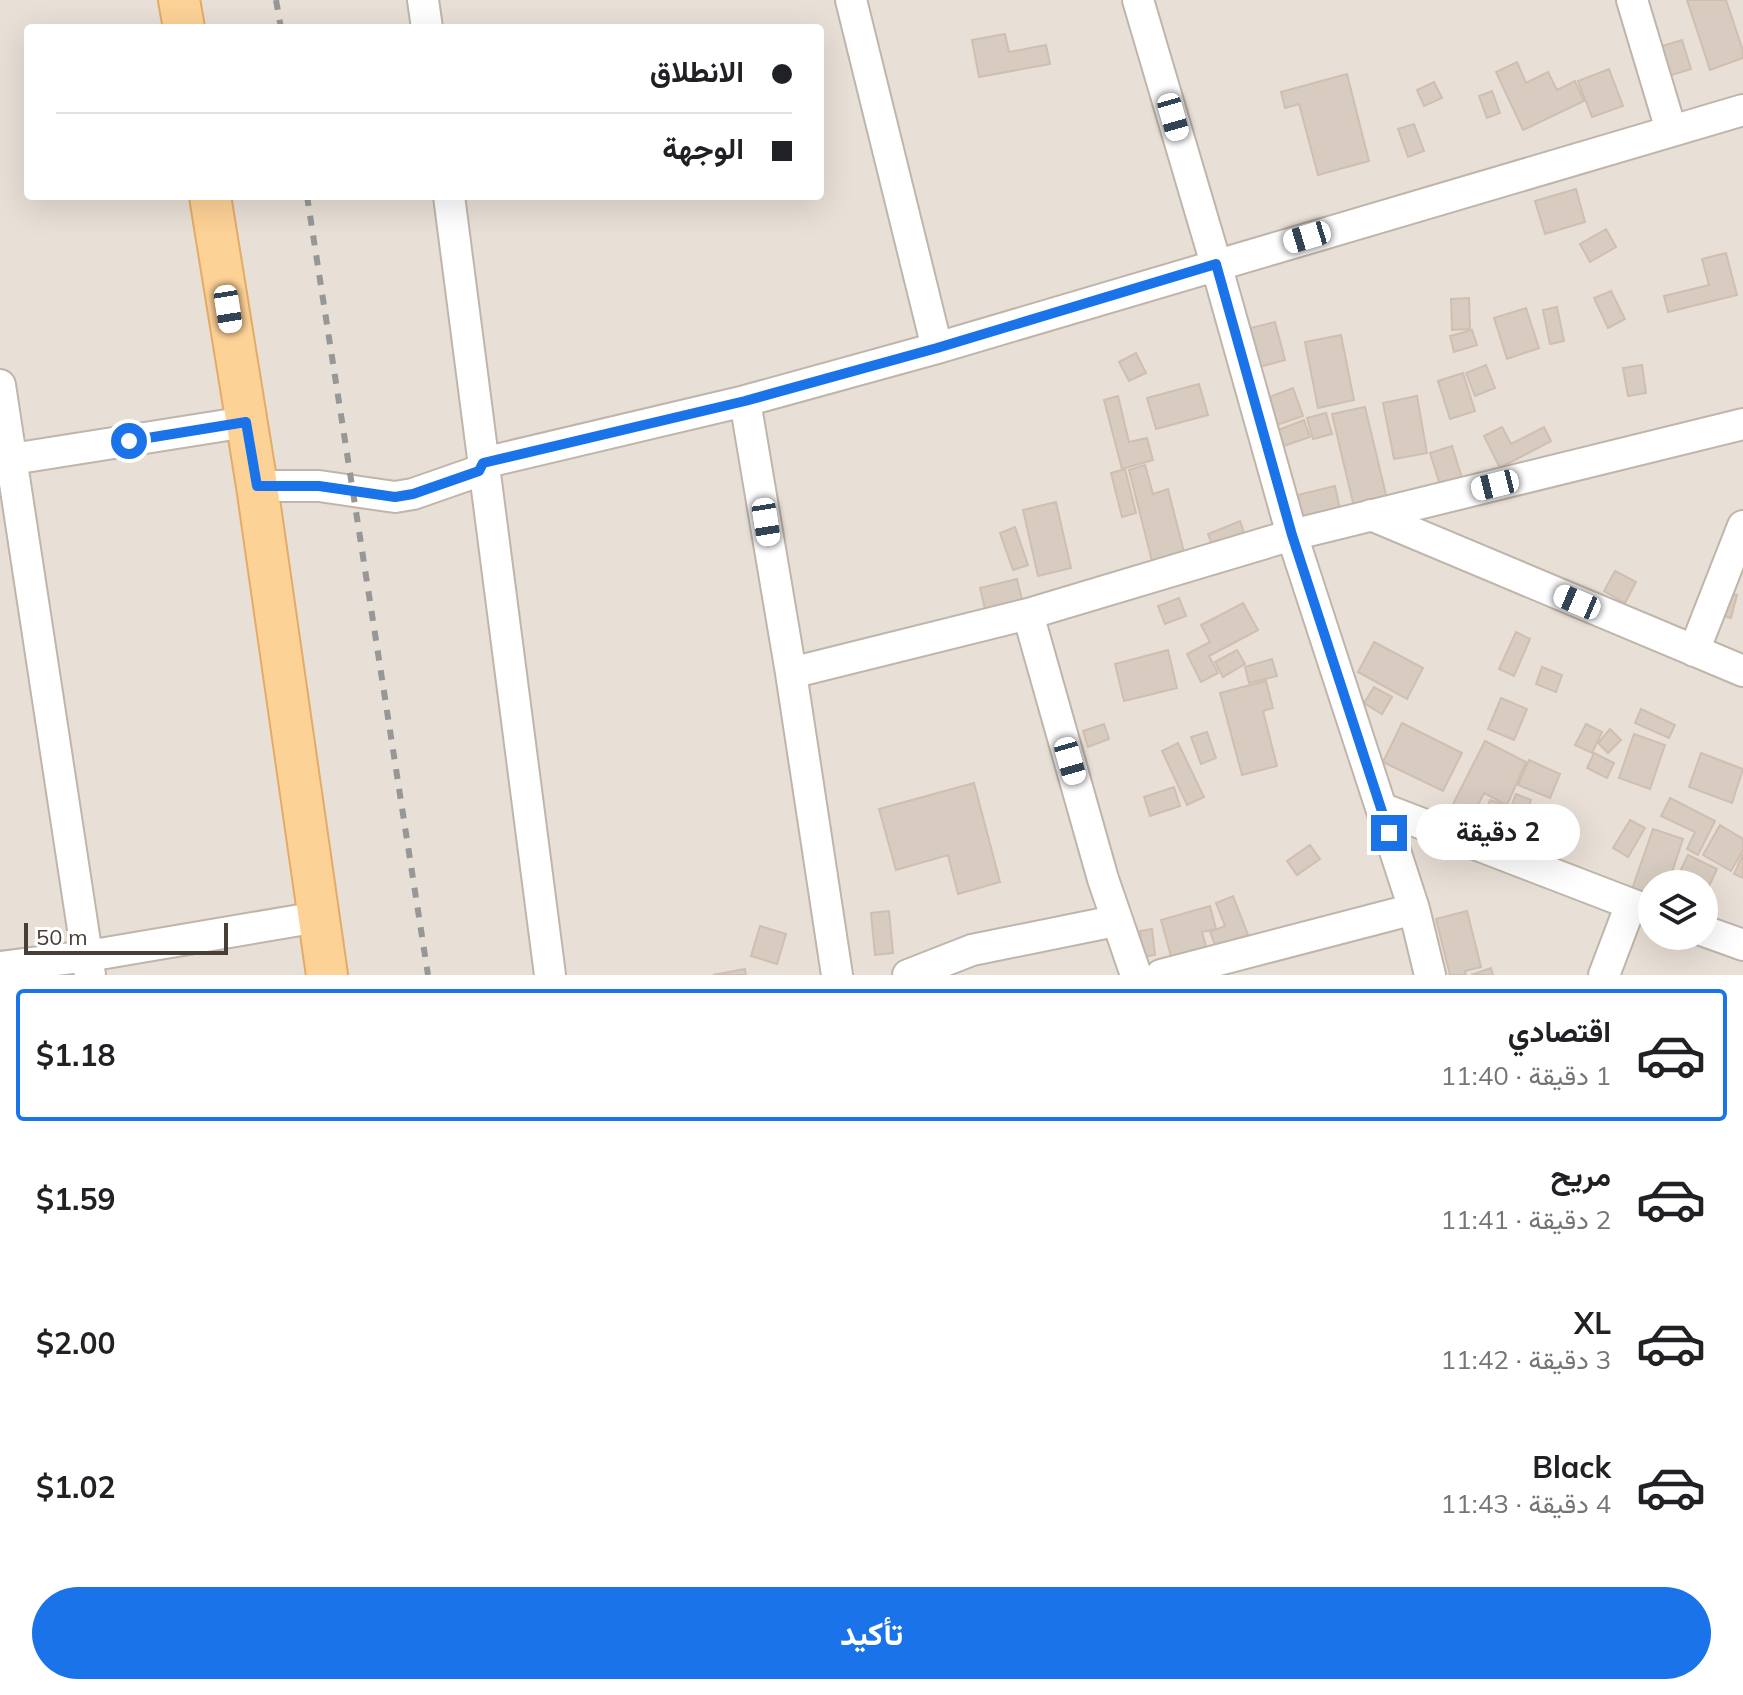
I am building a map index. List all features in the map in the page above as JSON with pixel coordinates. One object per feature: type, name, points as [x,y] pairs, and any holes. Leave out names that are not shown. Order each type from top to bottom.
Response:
[{"type":"main road","points":[[179,0],[183,24]]},
{"type":"main road","points":[[211,200],[257,486],[327,975]]},
{"type":"street","points":[[423,0],[426,24]]},
{"type":"street","points":[[851,0],[937,348]]},
{"type":"street","points":[[1138,0],[1292,535],[1414,909],[1430,975]]},
{"type":"street","points":[[1632,0],[1671,130]]},
{"type":"street","points":[[483,463],[745,401],[937,348],[1743,110]]},
{"type":"street","points":[[450,200],[550,975]]},
{"type":"street","points":[[0,385],[6,460],[89,966]]},
{"type":"street","points":[[745,401],[837,975]]},
{"type":"street","points":[[6,460],[246,422]]},
{"type":"street","points":[[791,673],[1028,614],[1292,535],[1743,424]]},
{"type":"street","points":[[257,486],[319,486],[395,497],[413,494],[479,471],[483,463]]},
{"type":"street","points":[[1371,515],[1743,671]]},
{"type":"street","points":[[1694,651],[1743,526]]},
{"type":"street","points":[[1028,614],[1115,921],[1136,975]]},
{"type":"street","points":[[1381,808],[1638,907]]},
{"type":"street","points":[[1161,975],[1414,909]]},
{"type":"street","points":[[1604,975],[1638,913]]},
{"type":"street","points":[[0,967],[89,966],[318,917]]},
{"type":"street","points":[[908,975],[944,968],[972,950],[1115,921]]},
{"type":"street","points":[[1718,936],[1743,945]]},
{"type":"shaded area","points":[[0,0],[1743,0],[1743,975],[0,975]]},
{"type":"building","points":[[1687,0],[1726,0],[1743,58],[1710,70]]},
{"type":"building","points":[[1005,34],[1009,52],[1046,45],[1050,64],[979,77],[972,40]]},
{"type":"building","points":[[1682,40],[1691,69],[1665,77],[1656,48]]},
{"type":"building","points":[[1517,62],[1526,83],[1548,72],[1557,90],[1575,81],[1584,101],[1523,130],[1496,72]]},
{"type":"building","points":[[1609,69],[1623,106],[1592,117],[1578,81]]},
{"type":"building","points":[[1347,74],[1369,161],[1318,175],[1299,104],[1285,108],[1281,92]]},
{"type":"building","points":[[1434,82],[1442,98],[1424,106],[1417,90]]},
{"type":"building","points":[[1492,91],[1500,113],[1487,118],[1479,96]]},
{"type":"building","points":[[1414,124],[1424,151],[1408,157],[1398,129]]},
{"type":"building","points":[[1576,189],[1585,222],[1545,234],[1535,201]]},
{"type":"building","points":[[1606,229],[1616,247],[1590,262],[1580,244]]},
{"type":"building","points":[[1726,253],[1737,295],[1668,312],[1664,296],[1709,285],[1702,259]]},
{"type":"building","points":[[1611,291],[1625,319],[1608,328],[1594,298]]},
{"type":"building","points":[[1469,298],[1470,329],[1452,330],[1451,299]]},
{"type":"building","points":[[1557,307],[1564,341],[1550,344],[1543,310]]},
{"type":"building","points":[[1526,308],[1539,348],[1507,359],[1494,318]]},
{"type":"building","points":[[1275,322],[1285,360],[1256,368],[1247,329]]},
{"type":"building","points":[[1472,330],[1477,345],[1454,352],[1450,336]]},
{"type":"building","points":[[1341,335],[1354,400],[1318,408],[1305,342]]},
{"type":"building","points":[[1136,353],[1146,373],[1129,381],[1119,362]]},
{"type":"building","points":[[1486,365],[1495,388],[1475,396],[1466,373]]},
{"type":"building","points":[[1642,365],[1646,393],[1628,396],[1623,368]]},
{"type":"building","points":[[1463,373],[1475,411],[1450,419],[1438,381]]},
{"type":"building","points":[[1199,384],[1208,415],[1156,429],[1147,398]]},
{"type":"building","points":[[1293,388],[1303,416],[1277,425],[1267,398]]},
{"type":"building","points":[[1118,396],[1129,442],[1147,438],[1153,460],[1122,469],[1104,400]]},
{"type":"building","points":[[1417,396],[1427,453],[1394,459],[1383,403]]},
{"type":"building","points":[[1365,407],[1387,499],[1354,507],[1332,414]]},
{"type":"building","points":[[1326,413],[1332,434],[1313,439],[1307,418]]},
{"type":"building","points":[[1304,420],[1310,437],[1284,446],[1278,430]]},
{"type":"building","points":[[1502,427],[1511,444],[1544,427],[1551,441],[1500,468],[1484,436]]},
{"type":"building","points":[[1452,446],[1462,478],[1440,485],[1430,453]]},
{"type":"building","points":[[1145,465],[1153,494],[1168,489],[1185,556],[1153,565],[1129,470]]},
{"type":"building","points":[[1125,469],[1136,513],[1122,517],[1111,473]]},
{"type":"building","points":[[1335,486],[1341,514],[1304,523],[1298,495]]},
{"type":"building","points":[[1056,502],[1071,568],[1038,576],[1023,510]]},
{"type":"building","points":[[1240,521],[1246,538],[1214,550],[1208,534]]},
{"type":"building","points":[[1015,527],[1028,565],[1013,570],[1000,533]]},
{"type":"building","points":[[1615,571],[1636,582],[1625,603],[1604,591]]},
{"type":"building","points":[[1017,579],[1023,604],[986,613],[980,588]]},
{"type":"building","points":[[1726,592],[1737,595],[1731,618],[1719,615]]},
{"type":"building","points":[[1179,598],[1186,616],[1165,624],[1158,606]]},
{"type":"building","points":[[1243,603],[1258,630],[1209,656],[1218,673],[1201,682],[1187,654],[1210,642],[1201,625]]},
{"type":"building","points":[[1516,632],[1530,639],[1514,676],[1499,669]]},
{"type":"building","points":[[1374,642],[1423,668],[1407,699],[1358,672]]},
{"type":"building","points":[[1168,650],[1177,688],[1124,701],[1115,664]]},
{"type":"building","points":[[1237,650],[1245,664],[1223,677],[1215,662]]},
{"type":"building","points":[[1272,659],[1277,676],[1249,683],[1245,667]]},
{"type":"building","points":[[1542,667],[1562,675],[1556,692],[1536,684]]},
{"type":"building","points":[[1266,681],[1273,708],[1263,711],[1277,766],[1242,775],[1220,693]]},
{"type":"building","points":[[1374,687],[1392,697],[1382,714],[1364,703]]},
{"type":"building","points":[[1501,698],[1527,709],[1514,740],[1488,729]]},
{"type":"building","points":[[1641,709],[1675,725],[1669,738],[1635,723]]},
{"type":"building","points":[[1402,723],[1462,753],[1443,791],[1383,762]]},
{"type":"building","points":[[1104,724],[1109,739],[1088,747],[1083,731]]},
{"type":"building","points":[[1586,724],[1602,732],[1592,753],[1575,745]]},
{"type":"building","points":[[1610,729],[1621,740],[1608,753],[1598,743]]},
{"type":"building","points":[[1207,732],[1216,758],[1201,764],[1191,737]]},
{"type":"building","points":[[1634,734],[1665,745],[1650,789],[1619,778]]},
{"type":"building","points":[[1485,741],[1526,762],[1507,805],[1484,793],[1473,815],[1453,804]]},
{"type":"building","points":[[1178,743],[1204,797],[1187,805],[1162,751]]},
{"type":"building","points":[[1594,753],[1614,763],[1607,778],[1587,768]]},
{"type":"building","points":[[1701,753],[1743,769],[1732,803],[1689,787]]},
{"type":"building","points":[[1529,760],[1560,774],[1550,798],[1518,785]]},
{"type":"building","points":[[974,783],[1000,882],[958,894],[948,855],[896,870],[879,809]]},
{"type":"building","points":[[1174,787],[1180,806],[1150,816],[1144,797]]},
{"type":"building","points":[[1516,794],[1531,800],[1520,831],[1484,818],[1490,800],[1511,807]]},
{"type":"building","points":[[1670,798],[1715,821],[1698,855],[1687,849],[1695,832],[1661,816]]},
{"type":"building","points":[[1630,820],[1645,828],[1628,857],[1613,848]]},
{"type":"building","points":[[1720,825],[1743,839],[1743,850],[1731,871],[1703,855]]},
{"type":"building","points":[[1653,829],[1683,839],[1673,870],[1639,870]]},
{"type":"building","points":[[1523,834],[1537,841],[1530,857],[1516,850]]},
{"type":"building","points":[[1541,840],[1557,848],[1547,868],[1531,860]]},
{"type":"building","points":[[1310,845],[1320,859],[1297,875],[1287,861]]},
{"type":"building","points":[[1743,854],[1743,878],[1734,874]]},
{"type":"building","points":[[1688,855],[1717,869],[1717,870],[1681,870]]},
{"type":"building","points":[[1638,872],[1638,901],[1629,898]]},
{"type":"building","points":[[1233,896],[1248,935],[1216,947],[1210,932],[1225,926],[1216,903]]},
{"type":"building","points":[[1210,906],[1216,929],[1202,932],[1207,950],[1172,960],[1161,920]]},
{"type":"building","points":[[889,911],[893,953],[875,955],[871,913]]},
{"type":"building","points":[[1467,911],[1481,967],[1465,971],[1466,975],[1450,975],[1436,919]]},
{"type":"building","points":[[760,926],[786,934],[777,964],[751,956]]},
{"type":"building","points":[[1152,929],[1155,955],[1143,957],[1140,931]]},
{"type":"building","points":[[1491,968],[1493,975],[1471,975]]},
{"type":"building","points":[[745,969],[746,975],[713,975]]},
{"type":"railway","points":[[276,0],[280,24]]},
{"type":"railway","points":[[308,200],[428,975]]},
{"type":"route","points":[[129,441],[246,422],[257,486],[319,486],[395,497],[413,494],[479,471],[483,463],[745,401],[937,348],[1216,264],[1292,535],[1389,833]]}]
